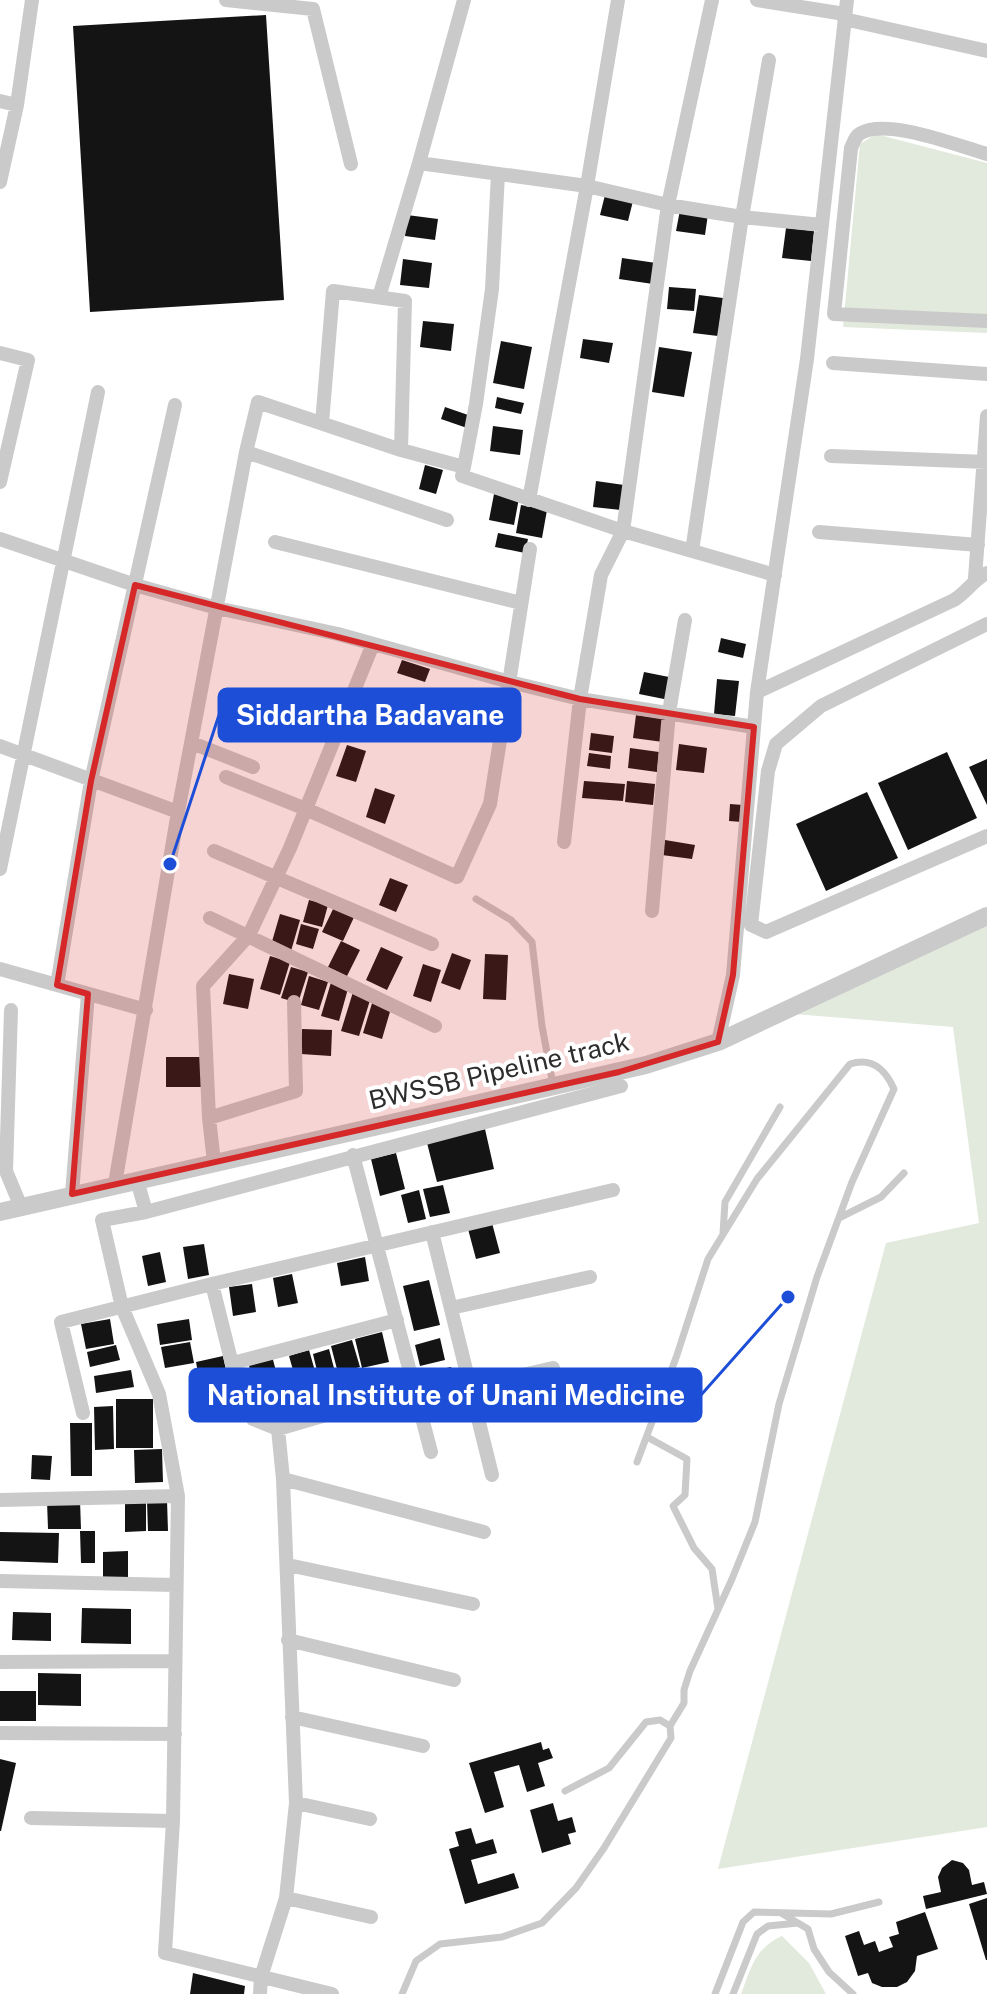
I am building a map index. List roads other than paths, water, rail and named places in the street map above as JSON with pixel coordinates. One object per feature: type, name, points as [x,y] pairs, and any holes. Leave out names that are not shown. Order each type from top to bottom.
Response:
[{"type":"street","points":[[0,182],[17,105],[32,0]]},
{"type":"street","points":[[226,0],[313,9],[351,164]]},
{"type":"street","points":[[379,297],[464,0]]},
{"type":"street","points":[[529,500],[618,0]]},
{"type":"street","points":[[564,842],[580,699],[601,575],[623,531],[668,205],[712,0]]},
{"type":"street","points":[[757,0],[845,11],[987,51]]},
{"type":"street","points":[[718,1042],[733,975],[757,692],[807,359],[845,11]]},
{"type":"street","points":[[692,551],[769,60]]},
{"type":"street","points":[[0,101],[17,105]]},
{"type":"street","points":[[987,154],[896,129],[863,131],[856,137],[851,148],[834,314],[987,321]]},
{"type":"street","points":[[419,163],[587,186],[668,205],[742,217],[822,225]]},
{"type":"street","points":[[498,174],[492,289],[476,404],[462,476],[623,531],[775,575]]},
{"type":"street","points":[[322,423],[333,291],[405,301],[401,450]]},
{"type":"street","points":[[0,353],[28,360],[0,482]]},
{"type":"street","points":[[833,363],[987,374]]},
{"type":"street","points":[[0,869],[98,392]]},
{"type":"street","points":[[115,1184],[178,812],[258,402],[401,450],[464,467]]},
{"type":"street","points":[[57,985],[91,781],[175,405]]},
{"type":"street","points":[[757,692],[954,600],[968,591],[981,576],[978,545],[987,416]]},
{"type":"street","points":[[246,452],[447,520]]},
{"type":"street","points":[[831,456],[986,460]]},
{"type":"street","points":[[819,532],[978,545]]},
{"type":"street","points":[[0,539],[135,585],[217,608],[373,644],[510,682],[580,699],[754,727]]},
{"type":"street","points":[[275,542],[521,603]]},
{"type":"street","points":[[226,777],[306,809],[457,877],[490,804],[530,549]]},
{"type":"street","points":[[652,911],[669,712],[685,620]]},
{"type":"street","points":[[987,624],[821,706],[776,744],[768,771],[751,925],[766,932],[987,836]]},
{"type":"street","points":[[214,1162],[203,986],[249,935],[277,878],[373,644]]},
{"type":"street","points":[[265,709],[336,735]]},
{"type":"street","points":[[192,743],[253,767]]},
{"type":"street","points":[[0,746],[178,812]]},
{"type":"street","points":[[214,851],[432,944]]},
{"type":"street","name":"BWSSB Pipeline track","points":[[0,1212],[646,1065],[718,1042],[987,916]]},
{"type":"street","points":[[210,918],[435,1026]]},
{"type":"street","points":[[0,969],[146,1010]]},
{"type":"street","points":[[72,1194],[88,994]]},
{"type":"street","points":[[209,1118],[296,1091],[294,1002]]},
{"type":"street","points":[[11,1010],[3,1172],[21,1207]]},
{"type":"street","points":[[332,1994],[165,1953],[173,1821],[178,1496],[159,1394],[122,1307],[102,1220],[146,1212],[621,1086]]},
{"type":"street","points":[[353,1155],[431,1452]]},
{"type":"street","points":[[137,1180],[146,1212]]},
{"type":"street","points":[[83,1413],[61,1322],[613,1190]]},
{"type":"street","points":[[432,1232],[492,1475]]},
{"type":"street","points":[[451,1308],[590,1277]]},
{"type":"street","points":[[212,1284],[245,1410],[253,1419],[278,1429],[415,1389]]},
{"type":"street","points":[[233,1363],[397,1320]]},
{"type":"street","points":[[471,1387],[553,1368]]},
{"type":"street","points":[[260,1994],[261,1977],[286,1898],[296,1803],[288,1640],[288,1565],[278,1429]]},
{"type":"street","points":[[283,1479],[484,1532]]},
{"type":"street","points":[[0,1500],[178,1496]]},
{"type":"street","points":[[288,1565],[473,1604]]},
{"type":"street","points":[[0,1581],[175,1585]]},
{"type":"street","points":[[288,1640],[454,1680]]},
{"type":"street","points":[[0,1662],[174,1661]]},
{"type":"street","points":[[292,1717],[423,1746]]},
{"type":"street","points":[[0,1733],[175,1734]]},
{"type":"street","points":[[296,1803],[370,1819]]},
{"type":"street","points":[[31,1818],[173,1821]]},
{"type":"street","points":[[286,1898],[371,1917]]},
{"type":"lane","points":[[476,899],[511,920],[532,942],[542,1026],[554,1087]]},
{"type":"lane","points":[[402,1994],[416,1961],[440,1944],[502,1937],[542,1923],[576,1888],[666,1748],[671,1738],[670,1726],[684,1703],[690,1671],[755,1522],[779,1404],[817,1277],[852,1182],[894,1089],[882,1069],[868,1061],[850,1064],[757,1179],[708,1259],[637,1462]]},
{"type":"lane","points":[[723,1235],[725,1202],[780,1107]]},
{"type":"lane","points":[[839,1218],[881,1197],[904,1173]]},
{"type":"lane","points":[[647,1437],[687,1459],[685,1495],[673,1506],[694,1548],[712,1569],[718,1609]]},
{"type":"lane","points":[[565,1791],[609,1768],[646,1722],[660,1720],[670,1726]]},
{"type":"lane","points":[[715,1994],[743,1922],[754,1912],[831,1914],[879,1902]]},
{"type":"lane","points":[[779,1911],[808,1929],[814,1949],[829,1972],[853,1994]]},
{"type":"lane","points":[[733,1994],[757,1934],[768,1926],[798,1923]]},
{"type":"place","name":"Siddartha Badavane","points":[[170,864]]},
{"type":"place","name":"National Institute of Unani Medicine","points":[[788,1297]]}]
